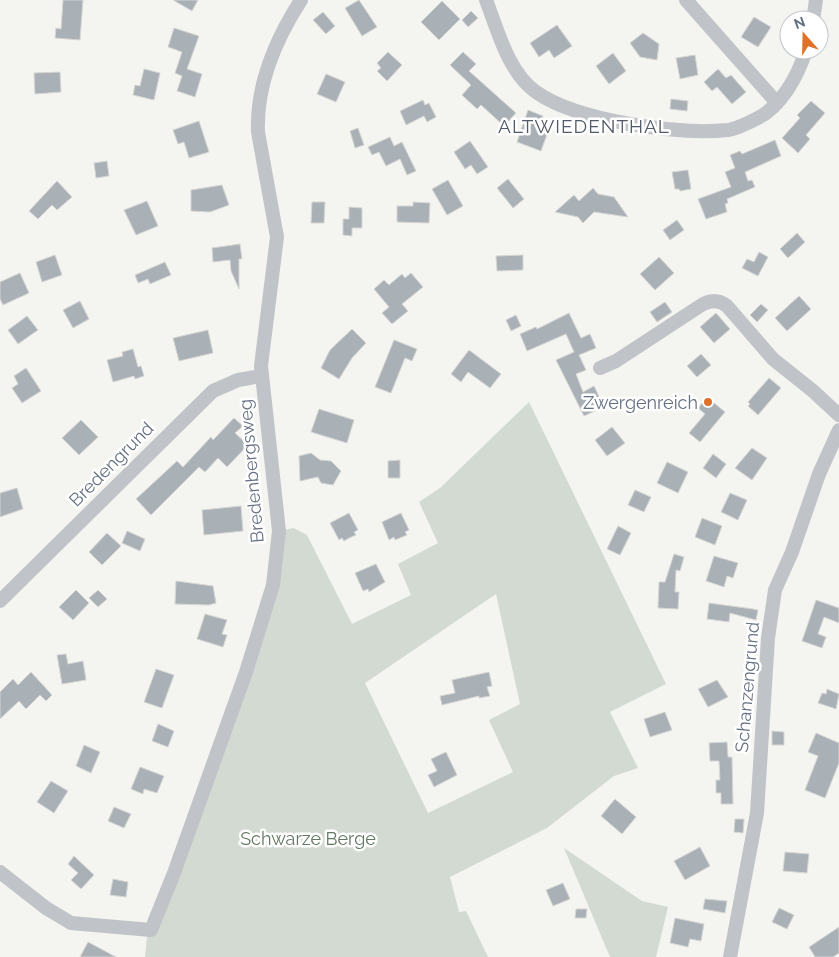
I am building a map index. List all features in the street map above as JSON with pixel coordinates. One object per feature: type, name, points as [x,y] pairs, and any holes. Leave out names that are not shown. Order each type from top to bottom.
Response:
[{"type":"street","name":"Bredenbergsweg","points":[[0,872],[46,908],[71,923],[151,930],[174,873],[246,672],[273,585],[278,531],[261,376],[277,237],[258,132],[259,100],[261,86],[289,19],[301,0]]},
{"type":"street","points":[[486,0],[509,57],[520,77],[537,92],[588,114],[638,126],[702,131],[730,130],[757,119],[777,103],[792,82],[802,60]]},
{"type":"street","points":[[686,0],[777,103]]},
{"type":"street","points":[[600,368],[616,361],[704,303],[720,301],[727,306],[773,359],[839,415]]},
{"type":"street","name":"Bredengrund","points":[[0,601],[213,391],[238,380],[261,376]]},
{"type":"street","name":"Schanzengrund","points":[[730,957],[756,819],[768,638],[775,590],[792,552],[819,474],[839,430]]},
{"type":"green space","name":"Schwarze Berge","points":[[529,402],[666,684],[610,712],[638,768],[614,776],[547,828],[450,877],[459,912],[466,911],[488,957],[145,957],[147,937],[273,585],[279,531],[294,528],[307,535],[352,624],[411,595],[398,564],[438,543],[419,502],[440,488]],"holes":[[[496,594],[520,704],[489,720],[513,772],[428,813],[365,683]]]},
{"type":"green space","points":[[564,848],[642,901],[668,907],[656,957],[610,957]]},
{"type":"building","points":[[63,0],[83,0],[80,40],[55,38],[56,28],[61,29]]},
{"type":"building","points":[[173,0],[198,0],[192,11]]},
{"type":"building","points":[[359,0],[377,27],[362,36],[345,8]]},
{"type":"building","points":[[442,1],[460,19],[439,40],[421,22]]},
{"type":"building","points":[[471,11],[478,18],[468,27],[462,20]]},
{"type":"building","points":[[323,12],[335,26],[326,34],[313,20]]},
{"type":"building","points":[[754,17],[771,27],[758,47],[741,37]]},
{"type":"building","points":[[557,25],[572,46],[554,58],[549,50],[539,57],[530,43]]},
{"type":"building","points":[[174,28],[199,36],[187,69],[202,74],[195,97],[177,91],[182,76],[175,73],[182,52],[168,47]]},
{"type":"building","points":[[643,33],[659,44],[657,60],[640,57],[630,43]]},
{"type":"building","points":[[388,52],[402,65],[387,81],[377,71],[381,68],[377,63]]},
{"type":"building","points":[[463,52],[476,64],[469,71],[516,113],[504,126],[481,105],[477,109],[462,95],[471,85],[450,65]]},
{"type":"building","points":[[613,53],[626,71],[609,84],[596,66]]},
{"type":"building","points":[[695,55],[698,75],[680,79],[676,58]]},
{"type":"building","points":[[144,69],[160,73],[154,100],[133,95],[135,85],[140,86]]},
{"type":"building","points":[[718,69],[726,78],[731,75],[746,92],[732,104],[717,87],[712,91],[704,82]]},
{"type":"building","points":[[60,72],[61,92],[35,94],[34,73]]},
{"type":"building","points":[[326,74],[345,82],[336,102],[317,94]]},
{"type":"building","points":[[671,99],[688,101],[687,111],[670,109]]},
{"type":"building","points":[[423,100],[425,105],[429,103],[436,117],[427,122],[424,116],[406,125],[400,111]]},
{"type":"building","points":[[811,101],[825,113],[806,135],[810,139],[798,153],[782,138],[800,118],[797,115]]},
{"type":"building","points":[[528,110],[543,116],[540,125],[549,129],[541,151],[517,142]]},
{"type":"building","points":[[199,121],[209,152],[189,158],[184,142],[178,144],[173,130]]},
{"type":"building","points":[[358,128],[364,145],[355,148],[350,131]]},
{"type":"building","points":[[390,137],[394,146],[402,142],[416,171],[407,175],[400,159],[386,166],[379,152],[372,155],[368,147]]},
{"type":"building","points":[[775,140],[781,156],[745,172],[748,181],[752,180],[755,187],[727,199],[728,203],[725,204],[727,212],[706,219],[698,199],[731,187],[725,172],[735,168],[730,155],[740,151],[742,154]]},
{"type":"building","points":[[470,141],[488,167],[477,174],[471,165],[465,169],[454,152]]},
{"type":"building","points":[[107,161],[109,176],[96,178],[94,163]]},
{"type":"building","points":[[688,170],[691,189],[680,191],[675,189],[672,172]]},
{"type":"building","points":[[508,179],[524,199],[513,208],[497,188]]},
{"type":"building","points":[[448,180],[463,206],[447,215],[432,189]]},
{"type":"building","points":[[57,181],[72,197],[57,210],[52,205],[38,219],[29,211]]},
{"type":"building","points":[[222,185],[229,205],[210,212],[191,211],[191,190]]},
{"type":"building","points":[[593,188],[598,194],[614,197],[628,217],[594,212],[583,223],[578,217],[555,212],[574,195],[579,201]]},
{"type":"building","points":[[147,201],[158,226],[136,235],[124,210]]},
{"type":"building","points":[[312,202],[325,202],[324,223],[311,223]]},
{"type":"building","points":[[413,202],[430,203],[429,223],[397,222],[397,206],[413,206]]},
{"type":"building","points":[[349,207],[362,208],[362,228],[352,228],[352,236],[343,235],[343,219],[349,219]]},
{"type":"building","points":[[677,220],[684,230],[670,240],[663,230]]},
{"type":"building","points":[[797,233],[805,242],[788,258],[780,249]]},
{"type":"building","points":[[240,244],[242,259],[239,259],[239,289],[231,271],[230,260],[213,262],[212,248]]},
{"type":"building","points":[[759,252],[768,257],[758,276],[742,268],[747,259],[754,262]]},
{"type":"building","points":[[55,255],[62,275],[42,282],[36,262]]},
{"type":"building","points":[[523,255],[523,270],[497,271],[496,256]]},
{"type":"building","points":[[659,257],[674,273],[655,290],[640,274]]},
{"type":"building","points":[[165,262],[171,275],[150,284],[148,279],[138,283],[135,275]]},
{"type":"building","points":[[20,273],[29,293],[3,305],[0,299],[0,282]]},
{"type":"building","points":[[411,273],[423,287],[402,304],[408,311],[392,324],[382,313],[389,307],[374,289],[384,280],[389,285],[402,274],[405,278]]},
{"type":"building","points":[[799,296],[811,309],[787,331],[775,318]]},
{"type":"building","points":[[80,301],[89,319],[73,328],[63,310]]},
{"type":"building","points":[[665,302],[672,312],[657,322],[650,312]]},
{"type":"building","points":[[761,304],[768,310],[757,322],[750,315]]},
{"type":"building","points":[[569,313],[581,338],[590,334],[596,348],[579,355],[586,370],[576,374],[583,392],[594,386],[604,407],[584,416],[556,360],[574,352],[566,334],[527,351],[520,334],[536,327],[537,329]]},
{"type":"building","points":[[716,313],[730,329],[714,343],[700,327]]},
{"type":"building","points":[[516,315],[521,326],[511,331],[506,320]]},
{"type":"building","points":[[27,316],[38,330],[18,344],[8,330]]},
{"type":"building","points":[[352,329],[366,343],[352,358],[339,379],[321,368],[330,350]]},
{"type":"building","points":[[208,330],[213,353],[179,361],[173,338]]},
{"type":"building","points":[[394,340],[417,349],[412,361],[405,358],[391,393],[375,387]]},
{"type":"building","points":[[133,349],[138,367],[141,366],[144,376],[135,379],[134,376],[113,382],[107,360],[123,356],[122,352]]},
{"type":"building","points":[[469,350],[501,374],[490,388],[468,372],[461,382],[451,374]]},
{"type":"building","points":[[701,354],[711,365],[697,377],[687,366]]},
{"type":"building","points":[[26,368],[41,391],[22,403],[12,388],[18,384],[14,376]]},
{"type":"building","points":[[769,378],[781,388],[758,415],[748,406],[750,404],[748,402]]},
{"type":"building","points":[[707,397],[725,412],[700,442],[689,433],[705,414],[698,408]]},
{"type":"building","points":[[319,409],[354,420],[347,443],[311,432]]},
{"type":"building","points":[[234,418],[243,426],[235,433],[248,445],[227,467],[218,458],[205,472],[199,467],[151,515],[136,499],[177,461],[183,467],[211,437],[213,440]]},
{"type":"building","points":[[81,420],[98,437],[79,455],[62,438]]},
{"type":"building","points":[[612,427],[625,443],[607,456],[595,440]]},
{"type":"building","points":[[752,448],[767,458],[752,480],[735,468]]},
{"type":"building","points":[[311,453],[320,460],[331,461],[341,471],[333,485],[321,483],[318,477],[300,481],[299,456]]},
{"type":"building","points":[[713,454],[726,464],[716,478],[703,468]]},
{"type":"building","points":[[400,460],[400,478],[388,478],[388,461]]},
{"type":"building","points":[[667,462],[688,472],[678,493],[657,483]]},
{"type":"building","points":[[17,488],[23,509],[0,517],[0,493]]},
{"type":"building","points":[[635,490],[651,497],[644,512],[628,505]]},
{"type":"building","points":[[730,493],[747,500],[738,520],[721,512]]},
{"type":"building","points":[[241,506],[243,531],[204,535],[202,510]]},
{"type":"building","points":[[349,513],[358,530],[354,532],[356,535],[344,541],[342,538],[339,540],[330,523]]},
{"type":"building","points":[[401,513],[409,530],[405,532],[407,535],[395,540],[394,537],[389,540],[382,522]]},
{"type":"building","points":[[702,518],[722,526],[715,545],[695,537]]},
{"type":"building","points":[[618,526],[631,533],[620,555],[607,549]]},
{"type":"building","points":[[127,531],[145,539],[140,551],[122,543]]},
{"type":"building","points":[[107,533],[121,546],[102,565],[89,552]]},
{"type":"building","points":[[674,554],[684,557],[680,571],[676,570],[675,592],[679,592],[678,609],[658,608],[659,582],[665,582]]},
{"type":"building","points":[[714,556],[738,563],[733,578],[727,576],[724,587],[706,581]]},
{"type":"building","points":[[376,564],[385,582],[369,592],[368,589],[363,591],[355,573]]},
{"type":"building","points":[[176,581],[213,586],[216,603],[209,605],[175,604]]},
{"type":"building","points":[[76,590],[89,603],[73,620],[59,607]]},
{"type":"building","points":[[98,590],[107,599],[98,607],[89,598]]},
{"type":"building","points":[[816,600],[839,608],[839,623],[824,617],[818,634],[826,637],[822,648],[802,641]]},
{"type":"building","points":[[709,603],[758,610],[756,620],[730,613],[729,622],[707,619]]},
{"type":"building","points":[[205,614],[227,620],[222,634],[227,635],[223,647],[197,639]]},
{"type":"building","points":[[66,654],[68,664],[83,661],[86,680],[62,684],[57,655]]},
{"type":"building","points":[[156,669],[174,675],[162,708],[144,702]]},
{"type":"building","points":[[31,672],[52,695],[46,701],[40,695],[26,709],[19,701],[0,719],[0,692],[13,679],[18,685]]},
{"type":"building","points":[[489,672],[492,686],[487,687],[490,696],[479,698],[479,696],[442,705],[440,696],[455,693],[452,680]]},
{"type":"building","points":[[717,680],[728,697],[708,707],[698,689]]},
{"type":"building","points":[[827,689],[839,694],[836,709],[818,703],[822,693],[826,694]]},
{"type":"building","points":[[665,712],[672,730],[650,737],[644,719]]},
{"type":"building","points":[[158,724],[174,731],[168,747],[152,741]]},
{"type":"building","points":[[772,731],[784,732],[784,745],[772,745]]},
{"type":"building","points":[[816,733],[839,743],[839,763],[825,798],[805,790],[818,756],[808,752]]},
{"type":"building","points":[[727,742],[728,757],[732,757],[733,804],[721,804],[721,793],[716,793],[716,780],[720,780],[719,761],[710,761],[709,743]]},
{"type":"building","points":[[84,745],[100,752],[91,773],[76,766]]},
{"type":"building","points":[[446,752],[457,775],[434,787],[428,775],[437,771],[431,759]]},
{"type":"building","points":[[140,767],[164,776],[157,793],[144,789],[143,794],[131,789]]},
{"type":"building","points":[[51,781],[68,791],[54,813],[37,802]]},
{"type":"building","points":[[615,799],[636,817],[622,834],[601,816]]},
{"type":"building","points":[[114,807],[131,814],[124,828],[108,821]]},
{"type":"building","points":[[735,819],[744,819],[743,833],[734,832]]},
{"type":"building","points":[[700,847],[710,866],[685,880],[674,861]]},
{"type":"building","points":[[785,852],[809,854],[807,873],[783,871]]},
{"type":"building","points":[[74,856],[94,875],[81,889],[71,880],[78,873],[68,864]]},
{"type":"building","points":[[113,879],[128,882],[126,897],[110,895]]},
{"type":"building","points":[[563,883],[570,899],[553,906],[546,890]]},
{"type":"building","points":[[705,899],[727,901],[725,913],[703,909]]},
{"type":"building","points":[[779,908],[794,915],[787,929],[772,922]]},
{"type":"building","points":[[576,909],[587,909],[586,918],[575,918]]},
{"type":"building","points":[[675,918],[704,924],[701,941],[690,939],[688,947],[670,943]]},
{"type":"building","points":[[839,927],[839,953],[833,957],[815,957],[809,947]]},
{"type":"building","points":[[88,942],[116,957],[80,957]]},
{"type":"place","name":"Zwergenreich","points":[[708,402]]},
{"type":"district","name":"ALTWIEDENTHAL","points":[[584,126]]}]
